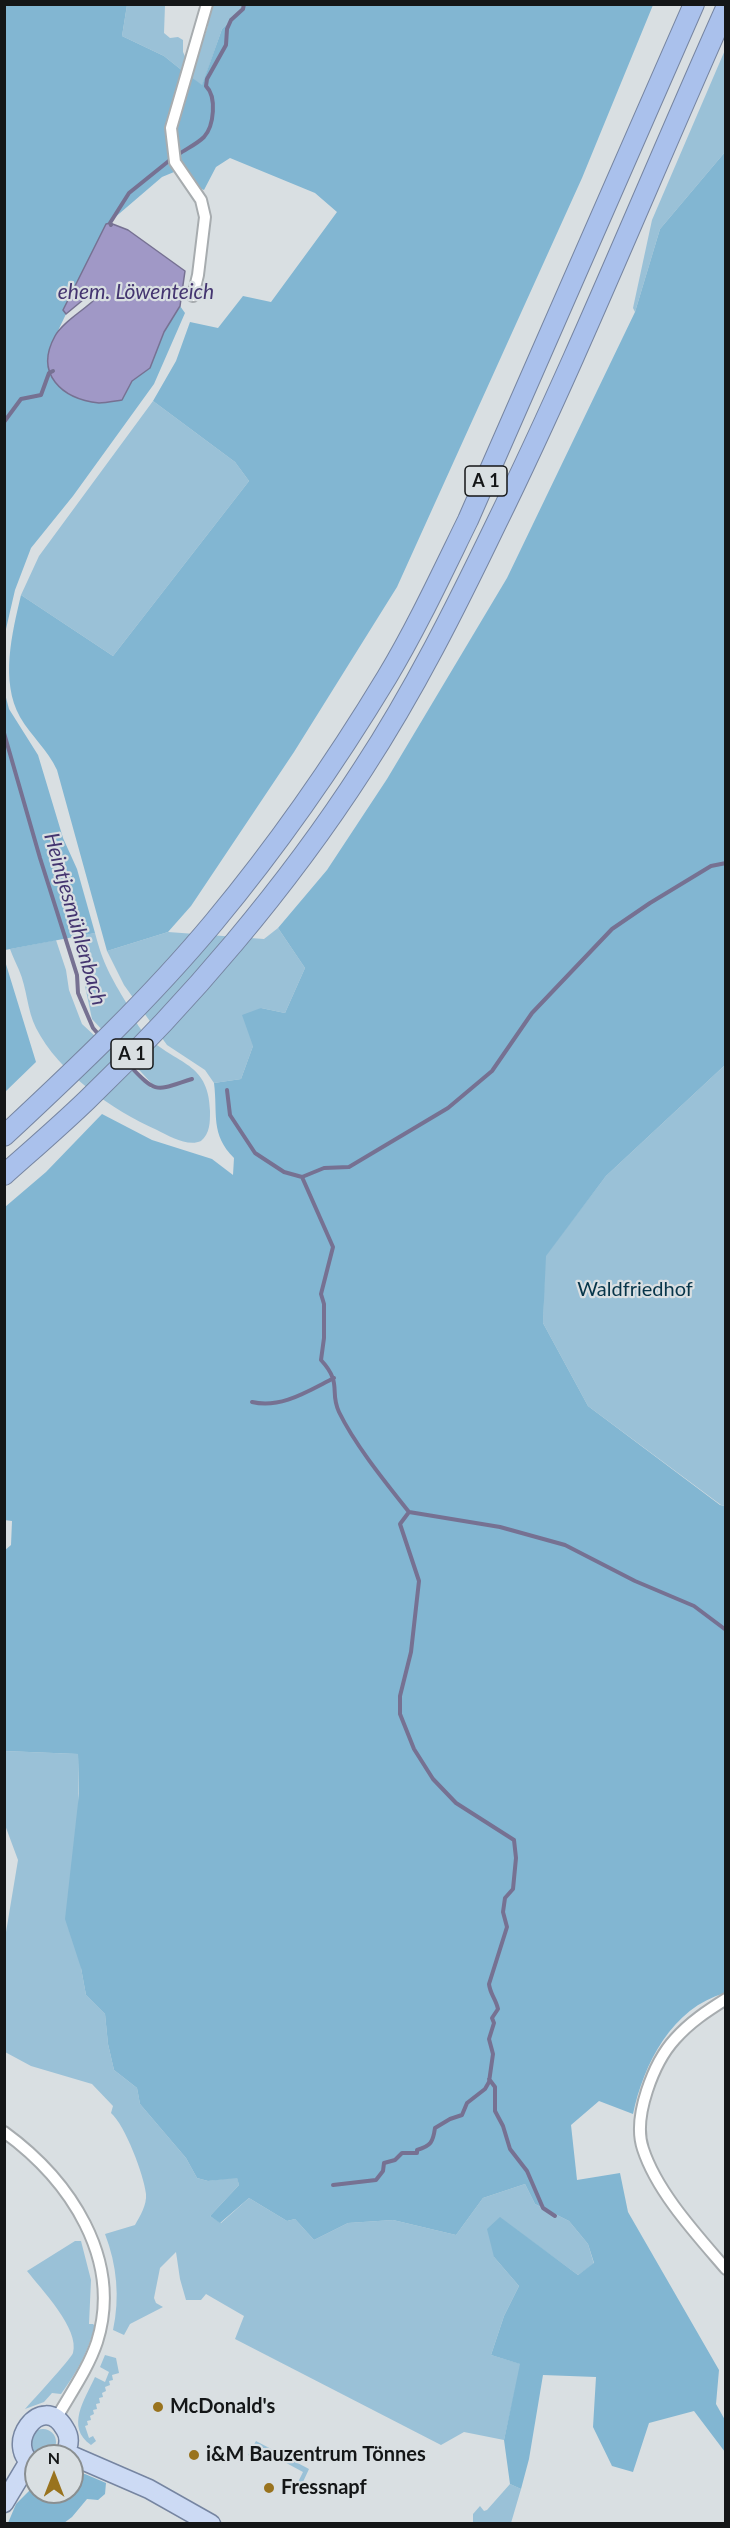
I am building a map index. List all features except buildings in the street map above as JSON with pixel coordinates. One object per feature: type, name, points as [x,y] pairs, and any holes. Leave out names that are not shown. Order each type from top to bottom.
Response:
[{"type":"highway","name":"A 1","points":[[4,1137],[101,1045],[214,922],[283,834],[349,739],[388,675],[433,593],[517,412],[694,4]]},
{"type":"highway","name":"A 1","points":[[4,1175],[87,1100],[128,1058],[250,923],[312,844],[364,767],[457,606],[541,432],[726,8]]},
{"type":"main road","points":[[24,2455],[18,2449],[11,2430],[38,2416],[56,2419],[68,2434],[66,2444]]},
{"type":"main road","points":[[84,2462],[149,2489],[211,2523]]},
{"type":"main road","points":[[4,2503],[24,2475]]},
{"type":"street","points":[[193,296],[205,217],[201,200],[175,162],[171,128],[207,4]]},
{"type":"street","points":[[726,1999],[695,2019],[674,2040],[657,2068],[645,2097],[639,2123],[643,2148],[657,2177],[677,2210],[726,2269]]},
{"type":"street","points":[[4,2132],[38,2160],[65,2192],[89,2231],[101,2266],[104,2307],[98,2337],[90,2359],[56,2419]]},
{"type":"green space","points":[[127,5],[165,5],[164,33],[170,38],[178,37],[183,40],[183,52],[188,63],[184,72],[164,56],[122,36]]},
{"type":"green space","points":[[212,5],[246,5],[222,29],[202,86],[190,76],[207,29]]},
{"type":"green space","points":[[725,50],[725,152],[660,229],[635,312],[633,308],[652,220]]},
{"type":"green space","points":[[153,401],[235,462],[249,481],[113,656],[21,595],[39,556]]},
{"type":"green space","points":[[278,928],[305,968],[285,1013],[261,1008],[253,1046],[241,1079],[214,1083],[205,1070],[167,1045],[124,985],[107,951],[168,932],[264,939]]},
{"type":"green space","points":[[95,933],[108,970],[141,1029],[154,1043],[187,1064],[203,1081],[208,1094],[210,1120],[208,1131],[201,1141],[190,1143],[173,1138],[105,1101],[58,1060],[36,1028],[22,977],[10,949],[56,940],[66,970],[69,990],[82,1024],[151,1088],[154,1086],[92,1019],[85,986],[84,965],[73,937]]},
{"type":"green space","name":"Waldfriedhof","points":[[725,1065],[725,1506],[588,1406],[543,1323],[545,1256],[606,1176]]},
{"type":"green space","points":[[5,1751],[78,1754],[81,1968],[86,1995],[105,2014],[114,2070],[137,2088],[140,2104],[186,2158],[197,2178],[208,2181],[237,2177],[239,2185],[210,2216],[221,2223],[249,2198],[287,2221],[295,2219],[314,2240],[348,2223],[393,2220],[456,2235],[483,2198],[525,2184],[535,2204],[569,2221],[588,2244],[594,2264],[578,2275],[500,2218],[494,2257],[519,2286],[504,2316],[491,2355],[521,2364],[504,2440],[464,2432],[441,2445],[235,2339],[244,2316],[206,2294],[201,2300],[186,2300],[176,2252],[160,2268],[154,2298],[156,2303],[163,2307],[130,2324],[124,2335],[113,2330],[116,2282],[105,2234],[135,2225],[143,2210],[146,2194],[138,2163],[128,2139],[111,2113],[113,2106],[92,2084],[31,2066],[5,2052],[5,1938],[18,1860],[5,1825]]},
{"type":"green space","points":[[75,2241],[81,2241],[91,2280],[89,2324],[95,2326],[81,2362],[61,2394],[52,2393],[44,2402],[25,2409],[73,2353],[74,2343],[58,2310],[27,2271]]},
{"type":"green space","points":[[105,2355],[116,2358],[119,2373],[112,2375],[113,2380],[109,2381],[110,2385],[105,2387],[103,2397],[99,2398],[100,2403],[96,2404],[97,2409],[93,2410],[91,2420],[87,2421],[88,2425],[85,2426],[89,2438],[93,2436],[96,2441],[91,2445],[83,2438],[79,2430],[79,2412],[95,2377],[105,2382],[109,2372],[100,2367]]},
{"type":"green space","points":[[38,2430],[48,2430],[55,2437],[56,2444],[30,2444],[31,2437]]},
{"type":"green space","points":[[256,2441],[309,2469],[302,2484],[298,2482],[303,2472],[264,2451],[265,2448],[257,2459],[248,2455]]},
{"type":"green space","points":[[510,2484],[521,2489],[511,2523],[473,2524],[473,2514],[480,2506],[484,2511],[487,2510]]},
{"type":"shaded area","points":[[5,5],[127,5],[122,36],[164,56],[184,72],[168,121],[168,144],[174,172],[162,177],[106,225],[63,310],[66,314],[56,335],[122,400],[132,381],[150,367],[164,332],[180,306],[185,313],[154,384],[73,496],[31,548],[15,590],[6,629],[5,647]]},
{"type":"shaded area","points":[[246,5],[653,5],[582,178],[397,587],[294,752],[191,906],[168,932],[107,951],[57,770],[24,724],[14,703],[9,673],[11,641],[21,595],[113,656],[249,481],[235,462],[153,401],[176,361],[190,322],[218,328],[243,296],[271,302],[337,212],[315,193],[230,158],[216,167],[204,190],[192,182],[180,162],[176,126],[190,76],[202,85],[222,29]]},
{"type":"shaded area","points":[[725,152],[725,1065],[606,1176],[546,1256],[543,1323],[588,1406],[720,1505],[725,1506],[725,1993],[706,2000],[690,2011],[663,2040],[645,2076],[633,2114],[599,2101],[571,2125],[577,2180],[620,2173],[628,2212],[719,2370],[716,2404],[725,2420],[725,2452],[694,2411],[649,2423],[633,2472],[612,2466],[593,2427],[596,2377],[543,2375],[529,2459],[521,2489],[510,2484],[504,2440],[520,2364],[491,2355],[504,2316],[519,2286],[494,2257],[487,2229],[500,2217],[578,2275],[594,2263],[588,2244],[569,2221],[535,2204],[525,2184],[483,2198],[456,2235],[393,2220],[348,2223],[314,2240],[295,2219],[287,2221],[249,2198],[220,2223],[210,2216],[239,2185],[237,2178],[208,2181],[197,2178],[186,2158],[140,2104],[137,2088],[114,2070],[105,2014],[86,1995],[81,1968],[65,1919],[79,1794],[78,1754],[5,1751],[4,1551],[11,1545],[12,1521],[4,1520],[5,1207],[46,1172],[102,1114],[152,1140],[212,1159],[233,1175],[234,1158],[221,1141],[216,1123],[214,1083],[241,1079],[253,1046],[242,1015],[261,1008],[285,1013],[305,968],[278,928],[327,870],[387,779],[507,578],[635,312],[660,229]]},
{"type":"shaded area","points":[[5,694],[9,709],[38,755],[63,838],[77,869],[95,933],[5,950]]},
{"type":"shaded area","points":[[5,961],[36,1062],[4,1092]]},
{"type":"shaded area","points":[[84,2474],[106,2483],[105,2494],[98,2500],[87,2499],[84,2503]]},
{"type":"shaded area","points":[[24,2496],[24,2504],[83,2504],[64,2523],[8,2523],[16,2504]]},
{"type":"water","name":"ehem. Löwenteich","points":[[110,223],[128,230],[185,271],[180,306],[164,332],[150,368],[132,381],[122,400],[99,403],[86,401],[63,390],[50,373],[48,362],[49,350],[58,331],[93,301],[89,295],[66,314],[63,310],[106,224]]},
{"type":"waterway","points":[[179,154],[201,140],[210,126],[213,104],[206,86],[207,79],[226,45],[227,29],[231,20],[243,9],[244,4]]},
{"type":"waterway","points":[[111,225],[110,223],[129,193],[170,160]]},
{"type":"waterway","points":[[4,422],[21,399],[41,395],[49,373],[53,371]]},
{"type":"waterway","name":"Heintjesmühlenbach","points":[[4,733],[77,975],[78,993],[93,1028],[100,1036]]},
{"type":"waterway","points":[[302,1177],[324,1168],[349,1167],[448,1108],[492,1071],[532,1013],[612,929],[711,866],[726,863]]},
{"type":"waterway","name":"Heintjesmühlenbach","points":[[108,1044],[121,1058]]},
{"type":"waterway","name":"Heintjesmühlenbach","points":[[131,1067],[152,1086],[158,1088],[192,1079]]},
{"type":"waterway","name":"Heintjesmühlenbach","points":[[227,1090],[230,1115],[255,1153],[284,1172],[302,1177],[333,1247],[321,1294],[324,1304],[324,1338],[321,1360],[332,1375],[336,1405],[346,1425],[371,1464],[409,1512]]},
{"type":"waterway","points":[[252,1402],[263,1404],[284,1401],[334,1378]]},
{"type":"waterway","points":[[409,1512],[500,1527],[565,1545],[635,1581],[694,1606],[726,1630]]},
{"type":"waterway","name":"Heintjesmühlenbach","points":[[333,2185],[376,2180],[383,2171],[384,2163],[395,2160],[402,2153],[417,2153],[417,2150],[428,2145],[435,2128],[462,2115],[467,2103],[485,2089],[489,2082],[493,2054],[489,2039],[494,2023],[492,2018],[498,2009],[489,1984],[507,1927],[503,1912],[505,1898],[513,1889],[516,1858],[514,1840],[456,1803],[433,1779],[414,1749],[400,1714],[400,1696],[411,1652],[419,1581],[400,1524],[409,1512]]},
{"type":"waterway","points":[[489,2079],[495,2087],[495,2111],[503,2126],[510,2149],[527,2171],[543,2208],[555,2216]]},
{"type":"place","name":"McDonald's","points":[[158,2407]]},
{"type":"place","name":"i&M Bauzentrum Tönnes","points":[[194,2455]]},
{"type":"place","name":"Fressnapf","points":[[269,2488]]}]
